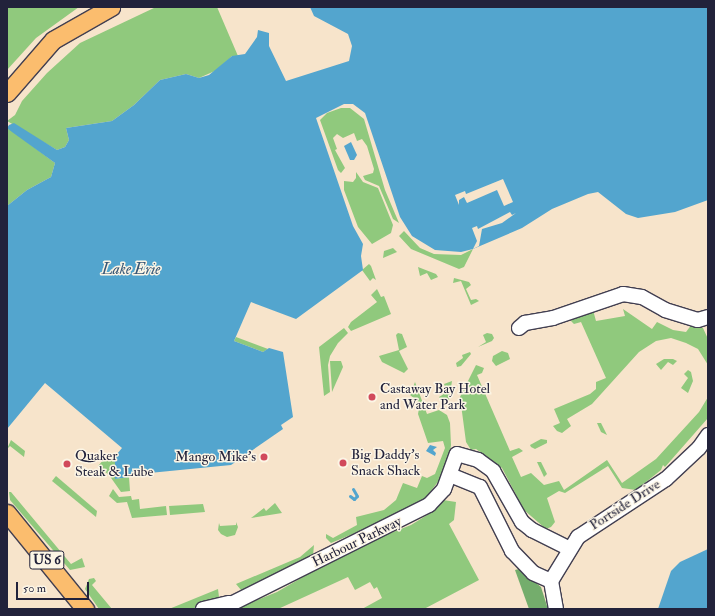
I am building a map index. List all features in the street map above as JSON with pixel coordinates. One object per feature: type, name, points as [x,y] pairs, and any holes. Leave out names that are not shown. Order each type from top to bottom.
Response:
[{"type":"main road","points":[[7,93],[53,40],[111,7]]},
{"type":"main road","name":"US 6","points":[[7,513],[85,609]]},
{"type":"street","points":[[519,328],[525,323],[553,318],[623,294],[642,296],[665,310],[703,318]]},
{"type":"street","name":"Portside Drive","points":[[551,581],[578,537],[666,479],[699,448],[708,435]]},
{"type":"street","name":"Harbour Parkway","points":[[203,609],[225,606],[401,521],[429,505],[444,489],[457,454],[478,460],[493,471],[522,522],[532,530],[570,549]]},
{"type":"street","points":[[450,475],[480,488],[512,551],[533,573],[551,581],[556,609]]},
{"type":"green space","points":[[7,7],[79,7],[36,38],[7,70]]},
{"type":"green space","points":[[156,7],[217,7],[238,56],[232,56],[217,70],[199,78],[186,74],[160,80],[134,105],[112,121],[66,128],[69,140],[65,147],[57,150],[7,121],[15,115],[22,101],[47,73],[80,43]]},
{"type":"green space","points":[[341,108],[350,108],[364,119],[385,190],[399,223],[393,219],[379,186],[365,180],[363,176],[373,173],[374,169],[367,146],[362,139],[357,141],[354,133],[343,138],[337,134],[333,138],[337,149],[335,150],[345,168],[341,173],[338,170],[320,120],[327,113]]},
{"type":"green space","points":[[7,127],[55,163],[51,177],[27,190],[7,206]]},
{"type":"green space","points":[[356,172],[363,182],[378,188],[393,225],[391,233],[372,244],[358,227],[344,190],[344,181],[353,182],[356,178]]},
{"type":"green space","points":[[404,231],[420,248],[434,254],[461,255],[473,249],[464,267],[459,269],[411,249],[399,236]]},
{"type":"green space","points":[[393,248],[397,252],[383,258],[384,251]]},
{"type":"green space","points":[[369,264],[376,280],[373,278],[370,281],[362,270]]},
{"type":"green space","points":[[418,267],[436,274],[438,277],[431,280],[427,273],[420,276]]},
{"type":"green space","points":[[454,278],[469,282],[471,285],[466,289],[471,300],[476,299],[479,301],[471,305],[461,281],[453,283]]},
{"type":"green space","points":[[377,289],[381,297],[384,296],[391,314],[351,331],[348,327],[351,322],[377,302],[371,295]]},
{"type":"green space","points":[[623,309],[652,329],[657,322],[673,330],[686,332],[692,324],[703,328],[708,339],[708,365],[698,349],[686,343],[671,338],[656,341],[639,352],[592,404],[567,419],[571,426],[562,433],[557,431],[553,426],[560,423],[554,409],[590,394],[596,389],[596,382],[606,378],[581,322],[574,324],[571,321],[574,314],[593,310],[596,321],[625,316]]},
{"type":"green space","points":[[344,328],[348,333],[338,343],[330,356],[328,365],[330,392],[324,396],[319,347]]},
{"type":"green space","points":[[398,333],[402,334],[407,347],[399,351],[408,369],[404,373],[382,362],[379,356],[399,350],[396,335]]},
{"type":"green space","points":[[487,333],[492,334],[494,338],[492,341],[478,347],[486,342],[483,335]]},
{"type":"green space","points":[[236,337],[268,349],[263,352],[234,341]]},
{"type":"green space","points":[[502,351],[508,353],[510,359],[496,366],[492,361],[493,356]]},
{"type":"green space","points":[[470,352],[471,354],[461,366],[457,367],[456,363],[463,358],[462,355]]},
{"type":"green space","points":[[664,359],[673,359],[677,361],[673,365],[668,362],[661,370],[656,364]]},
{"type":"green space","points":[[330,361],[341,361],[343,367],[332,392]]},
{"type":"green space","points":[[476,365],[484,368],[482,373],[477,375],[510,451],[519,448],[523,451],[512,457],[521,477],[531,473],[544,485],[559,481],[564,490],[607,460],[622,483],[656,459],[699,412],[708,397],[708,418],[665,467],[663,465],[661,470],[636,490],[622,488],[608,466],[565,493],[559,491],[547,498],[555,522],[551,527],[546,529],[524,510],[502,468],[476,449],[471,450],[466,442],[460,397]]},
{"type":"green space","points":[[688,370],[691,372],[693,381],[688,393],[681,388],[688,378],[684,374]]},
{"type":"green space","points":[[452,381],[449,400],[443,402],[439,397],[447,392],[444,384]]},
{"type":"green space","points":[[415,382],[427,414],[439,410],[447,415],[450,423],[451,445],[449,460],[441,478],[423,501],[394,517],[331,543],[326,538],[326,534],[333,538],[357,525],[356,517],[384,510],[396,500],[403,483],[417,488],[422,476],[427,478],[435,474],[445,448],[443,441],[428,443],[418,414],[420,403],[410,395]]},
{"type":"green space","points":[[597,423],[601,423],[607,435],[601,432]]},
{"type":"green space","points":[[541,439],[547,440],[547,443],[535,449],[531,447],[530,445]]},
{"type":"green space","points":[[11,440],[25,451],[24,457],[10,446],[7,449]]},
{"type":"green space","points":[[106,457],[115,462],[115,479],[129,477],[130,491],[121,492],[109,475],[98,466]]},
{"type":"green space","points":[[537,462],[541,462],[547,474],[544,477]]},
{"type":"green space","points":[[56,476],[97,511],[96,517],[52,481]]},
{"type":"green space","points":[[113,489],[119,497],[131,496],[132,500],[139,499],[140,509],[166,506],[167,515],[132,518],[127,502],[117,503],[109,496]]},
{"type":"green space","points":[[9,492],[11,492],[71,564],[82,558],[85,567],[70,570],[10,500]]},
{"type":"green space","points":[[443,500],[456,502],[454,520],[449,524],[479,580],[424,609],[362,609],[382,598],[377,587],[374,589],[370,582],[355,590],[348,577],[278,609],[235,609],[277,592],[353,548],[411,525],[432,512]]},
{"type":"green space","points":[[275,503],[282,513],[251,518],[264,508],[266,511]]},
{"type":"green space","points":[[203,504],[205,512],[170,515],[169,506]]},
{"type":"green space","points":[[236,522],[238,527],[235,535],[227,537],[221,534],[218,530],[219,523],[220,526],[236,525]]},
{"type":"green space","points":[[314,545],[313,556],[247,590],[241,590],[236,584],[300,557]]},
{"type":"green space","points":[[519,569],[541,587],[548,609],[529,609],[515,570]]},
{"type":"green space","points":[[94,578],[96,581],[92,585],[112,609],[99,609],[85,589],[89,579]]},
{"type":"green space","points":[[218,589],[219,597],[215,601],[193,609],[169,609]]},
{"type":"water","name":"Lake Erie","points":[[310,7],[708,7],[708,200],[675,212],[638,218],[626,214],[598,192],[588,194],[552,209],[522,228],[473,249],[461,252],[435,250],[412,236],[400,217],[365,113],[353,104],[344,104],[316,118],[353,226],[363,244],[361,256],[363,270],[296,319],[251,302],[234,341],[263,352],[269,348],[283,352],[293,417],[281,425],[283,429],[231,465],[129,475],[129,477],[115,479],[115,462],[112,460],[122,448],[45,383],[7,429],[7,206],[27,190],[51,177],[55,163],[7,128],[9,125],[14,123],[57,150],[65,147],[69,140],[66,128],[112,121],[134,105],[160,80],[186,74],[199,78],[209,75],[232,56],[245,54],[257,37],[258,30],[269,33],[269,46],[286,81],[349,61],[352,46],[348,34],[314,16]]},
{"type":"water","points":[[351,142],[357,155],[354,160],[350,160],[344,146]]},
{"type":"water","points":[[430,445],[437,447],[433,450],[436,453],[435,456],[426,451]]},
{"type":"water","points":[[708,549],[708,609],[658,609],[671,571],[680,562]]},
{"type":"pier","points":[[503,179],[513,202],[504,206],[497,190],[467,203],[464,197],[459,200],[459,205],[455,195],[465,191],[466,194]]},
{"type":"pier","points":[[510,212],[512,215],[516,213],[502,223],[482,229],[479,246],[473,249],[477,241],[472,228],[477,226],[478,229]]},
{"type":"waterway","points":[[350,496],[354,499],[357,496],[353,489]]},
{"type":"place","name":"Castaway Bay Hotel and Water Park","points":[[372,397]]},
{"type":"place","name":"Mango Mike's","points":[[264,457]]},
{"type":"place","name":"Big Daddy's Snack Shack","points":[[343,463]]},
{"type":"place","name":"Quaker Steak & Lube","points":[[67,464]]}]
